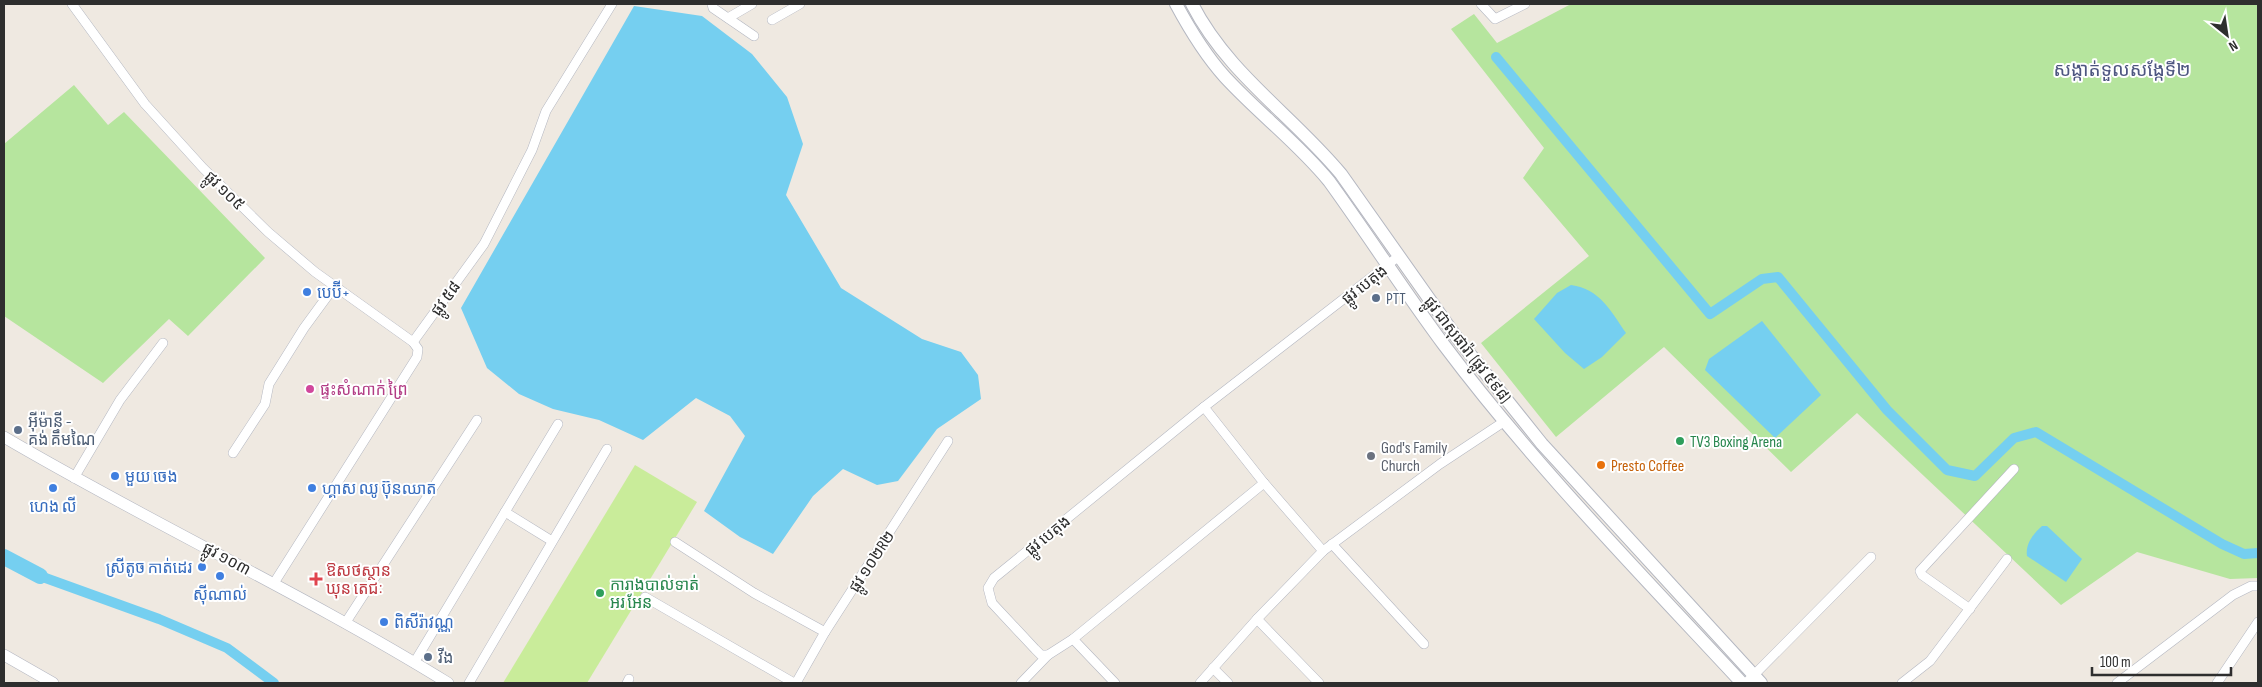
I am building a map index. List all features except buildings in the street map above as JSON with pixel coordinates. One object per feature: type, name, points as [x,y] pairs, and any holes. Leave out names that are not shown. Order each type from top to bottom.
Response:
[{"type":"main road","name":"ផ្លូវ ជាសុផារ៉ា (ផ្លូវ ៥៩៨)","points":[[1176,4],[1203,50],[1232,83],[1311,159],[1444,345],[1505,421],[1588,516],[1742,683]]},
{"type":"main road","name":"ផ្លូវ ជាសុផារ៉ា (ផ្លូវ ៥៩៨)","points":[[1192,4],[1214,42],[1234,67],[1321,150],[1336,168],[1454,334],[1542,444],[1754,681]]},
{"type":"main road","points":[[1588,516],[1599,506]]},
{"type":"street","name":"ផ្លូវ ១០៥","points":[[72,4],[145,104],[203,168],[268,232],[334,287],[413,342]]},
{"type":"street","name":"ផ្លូវ ៥៨","points":[[413,342],[484,244],[532,150],[546,111],[612,4]]},
{"type":"street","points":[[712,4],[714,8],[754,36]]},
{"type":"street","points":[[728,18],[752,4]]},
{"type":"street","points":[[772,20],[800,4]]},
{"type":"street","points":[[1481,4],[1495,19],[1525,4]]},
{"type":"street","name":"ផ្លូវ បេតុង","points":[[1048,654],[1042,655],[1035,649],[992,603],[988,588],[994,578],[1204,407],[1399,256]]},
{"type":"street","points":[[233,453],[265,404],[269,384],[304,328],[334,287]]},
{"type":"street","points":[[274,583],[417,357],[418,348],[413,342]]},
{"type":"street","points":[[74,478],[120,400],[163,343]]},
{"type":"street","points":[[1204,407],[1264,483],[1323,551]]},
{"type":"street","points":[[346,622],[477,420]]},
{"type":"street","points":[[1200,683],[1257,619],[1323,551],[1440,464],[1505,421]]},
{"type":"street","points":[[414,663],[558,424]]},
{"type":"street","name":"ផ្លូវ ១០៣","points":[[4,438],[74,478],[346,622],[448,683]]},
{"type":"street","name":"ផ្លូវ ១០២R២","points":[[795,683],[825,632],[948,441]]},
{"type":"street","points":[[469,683],[607,449]]},
{"type":"street","points":[[1970,609],[1920,571],[2014,469]]},
{"type":"street","points":[[1021,683],[1048,654],[1073,639],[1264,483]]},
{"type":"street","points":[[505,512],[552,541]]},
{"type":"street","points":[[675,542],[754,593],[825,632]]},
{"type":"street","points":[[1332,544],[1424,644]]},
{"type":"street","points":[[1754,681],[1870,558]]},
{"type":"street","points":[[1902,683],[1930,661],[2007,559]]},
{"type":"street","points":[[2122,682],[2233,595],[2251,586],[2258,586]]},
{"type":"street","points":[[644,597],[795,683]]},
{"type":"street","points":[[1257,619],[1319,683]]},
{"type":"street","points":[[2217,683],[2258,622]]},
{"type":"street","points":[[1073,639],[1112,682]]},
{"type":"street","points":[[4,655],[52,683]]},
{"type":"street","points":[[1213,668],[1228,683]]},
{"type":"green space","points":[[1571,4],[2258,4],[2258,578],[2230,579],[2137,552],[2061,605],[1857,413],[1791,472],[1664,347],[1556,437],[1481,343],[1589,256],[1523,178],[1544,148],[1451,29],[1474,14],[1497,43]]},
{"type":"green space","points":[[74,85],[108,125],[124,112],[265,258],[188,336],[169,319],[103,383],[4,316],[4,144]]},
{"type":"green space","name":"ការាងបាល់ទាត់ អរ អែន","points":[[635,465],[697,502],[587,683],[503,683]]},
{"type":"water","points":[[634,6],[702,16],[752,54],[787,97],[803,144],[786,195],[841,288],[922,339],[961,352],[978,375],[981,399],[937,429],[898,481],[877,485],[843,469],[813,496],[773,554],[740,537],[704,511],[745,436],[730,416],[696,398],[643,440],[599,420],[553,409],[519,394],[487,368],[461,308]]},
{"type":"water","points":[[1571,285],[1581,287],[1597,296],[1626,333],[1602,357],[1584,369],[1565,353],[1534,319],[1557,293]]},
{"type":"water","points":[[1762,321],[1821,395],[1775,438],[1705,370],[1709,359]]},
{"type":"water","points":[[2042,526],[2047,526],[2082,559],[2066,582],[2027,556],[2027,547],[2033,535]]},
{"type":"waterway","points":[[1496,57],[1710,314],[1762,279],[1778,277],[1887,410],[1947,470],[1975,476],[2014,438],[2036,432],[2222,544],[2244,554],[2258,553]]},
{"type":"waterway","points":[[4,557],[40,576]]},
{"type":"waterway","points":[[40,576],[159,619],[227,648],[274,683]]},
{"type":"place","name":"បេប៊ី+","points":[[307,292]]},
{"type":"place","name":"PTT","points":[[1376,298]]},
{"type":"place","name":"ផ្ទះសំណាក់ ព្រៃ","points":[[310,389]]},
{"type":"place","name":"អ៊ីម៉ានី - គង់ គឹមណៃ","points":[[18,430]]},
{"type":"place","name":"TV3 Boxing Arena","points":[[1680,441]]},
{"type":"place","name":"God's Family Church","points":[[1371,456]]},
{"type":"place","name":"Presto Coffee","points":[[1601,465]]},
{"type":"place","name":"មួយ ចេង","points":[[115,476]]},
{"type":"place","name":"ហេង លី","points":[[53,488]]},
{"type":"place","name":"ហ្គាស ឈូ ប៊ុនឈាត","points":[[312,488]]},
{"type":"place","name":"ស្រីតូច កាត់ដេរ","points":[[202,567]]},
{"type":"place","name":"ស៊ីណាល់","points":[[220,576]]},
{"type":"place","name":"ឱសថស្ថាន ឃុន តេជៈ","points":[[316,579]]},
{"type":"place","name":"ការាងបាល់ទាត់ អរ អែន","points":[[600,593]]},
{"type":"place","name":"ពិសីរ៉ាវណ្ណ","points":[[384,622]]},
{"type":"place","name":"វីង","points":[[428,657]]},
{"type":"district","name":"សង្កាត់ទួលសង្កែទី២","points":[[2122,69]]}]
